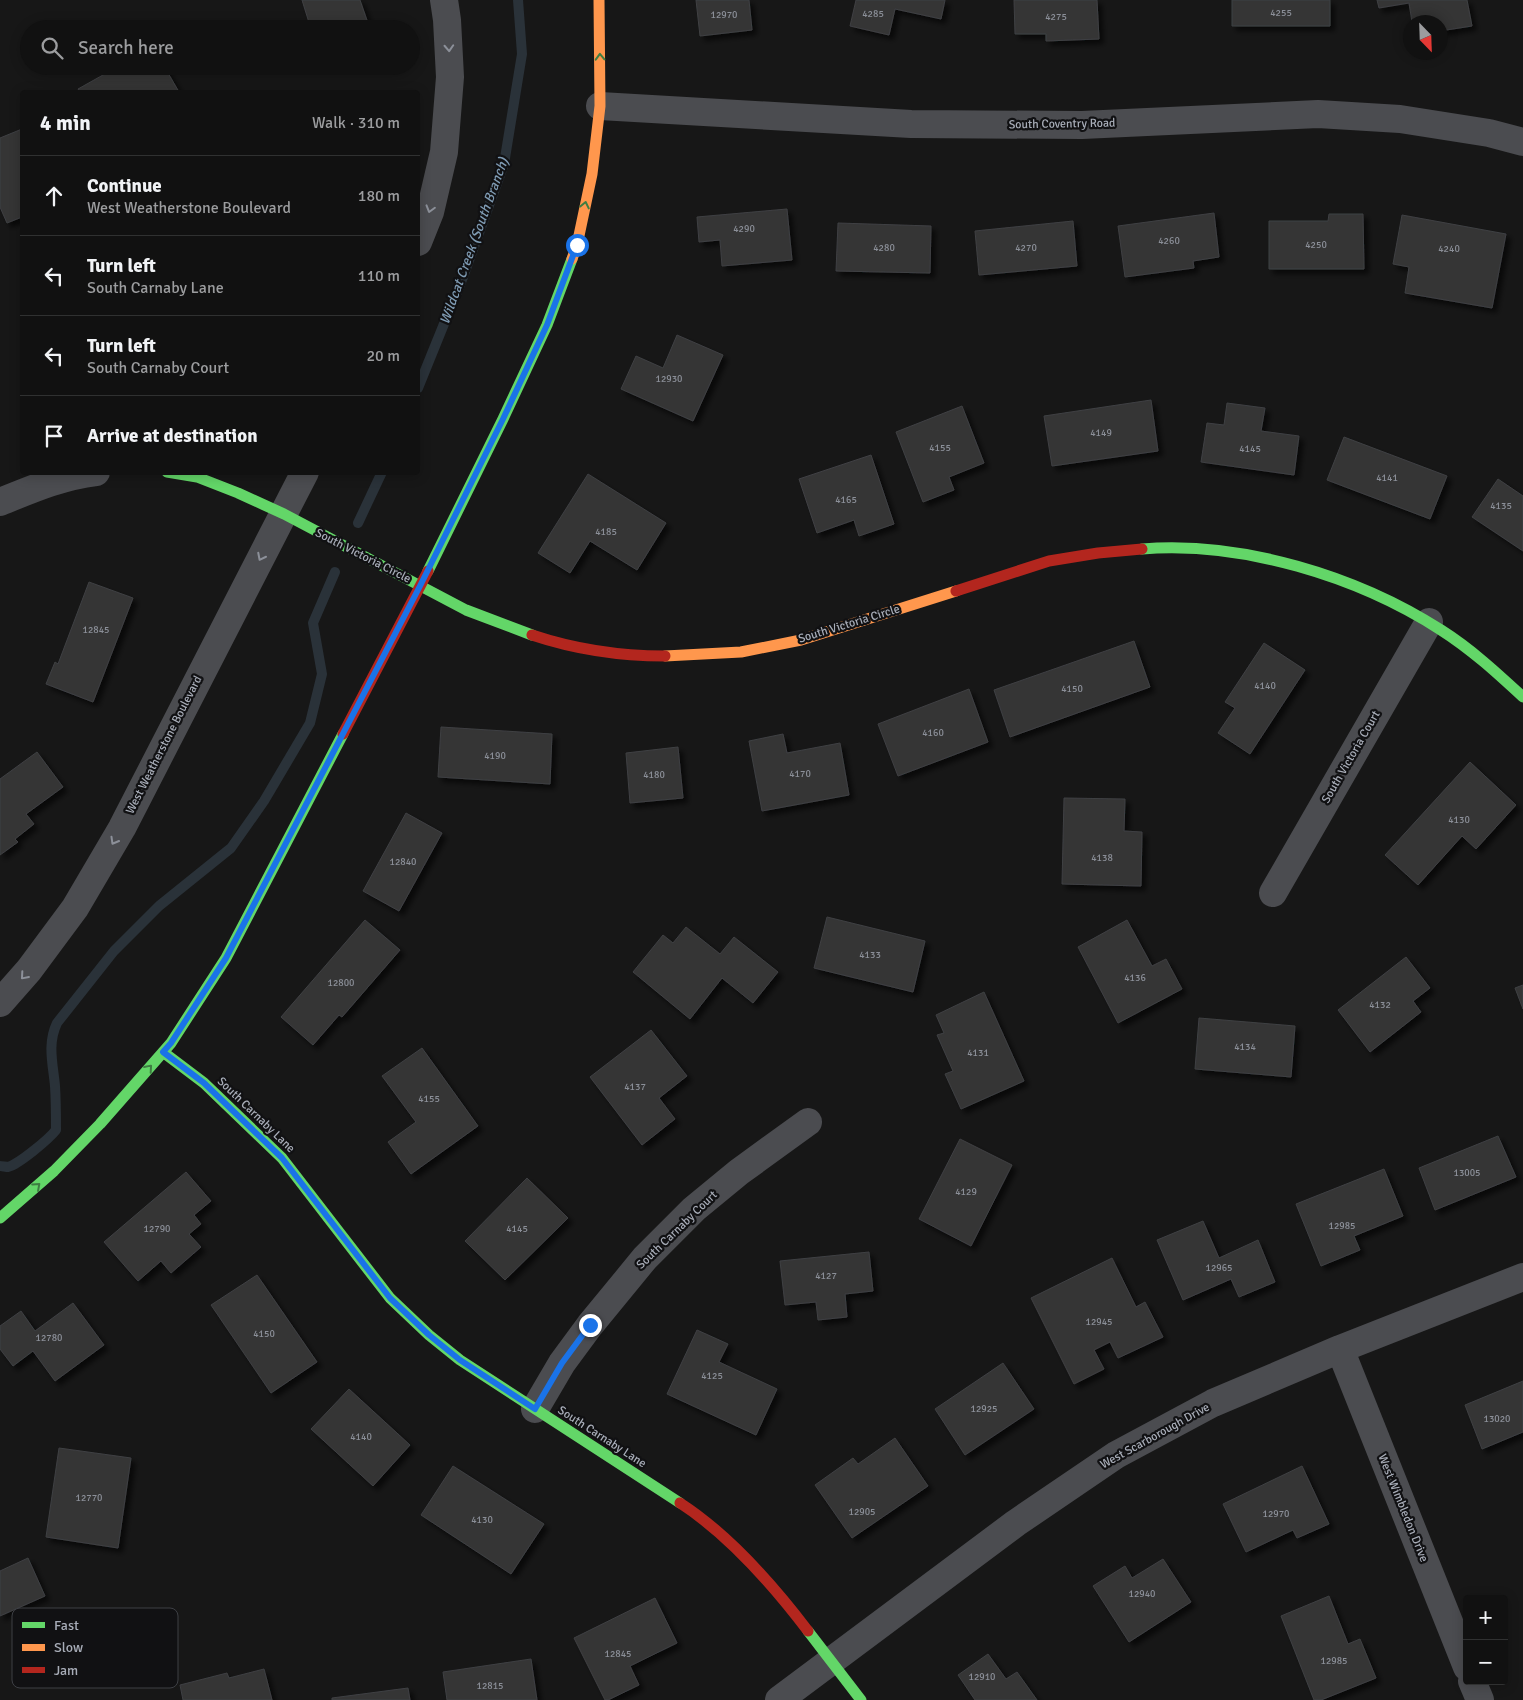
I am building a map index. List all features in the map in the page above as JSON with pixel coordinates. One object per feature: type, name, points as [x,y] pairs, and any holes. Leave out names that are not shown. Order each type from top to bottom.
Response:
[{"type":"street","points":[[420,237],[430,212],[444,152],[450,77],[444,0]]},
{"type":"street","points":[[0,1218],[54,1171],[100,1124],[171,1043],[226,958],[420,586],[503,419],[547,325],[577,245],[592,174],[600,106],[599,0]]},
{"type":"street","name":"South Coventry Road","points":[[600,106],[920,124],[1082,125],[1318,114],[1400,119],[1489,133],[1523,142]]},
{"type":"street","points":[[0,502],[40,485],[76,475]]},
{"type":"street","name":"South Victoria Circle","points":[[185,475],[197,477],[238,493],[284,514],[466,610],[534,636],[578,647],[639,656],[741,652],[801,640],[1049,561],[1076,555],[1152,548],[1227,551],[1275,560],[1327,574],[1385,598],[1429,622],[1470,650],[1523,697]]},
{"type":"street","name":"West Weatherstone Boulevard","points":[[0,1003],[29,970],[76,908],[122,828],[304,475]]},
{"type":"street","name":"South Victoria Court","points":[[1273,893],[1429,622]]},
{"type":"street","name":"South Carnaby Lane","points":[[163,1052],[204,1083],[282,1158],[390,1298],[429,1335],[460,1360],[700,1518],[729,1543],[782,1595],[861,1700]]},
{"type":"street","name":"South Carnaby Court","points":[[535,1409],[562,1363],[590,1325],[645,1258],[694,1209],[739,1172],[808,1122]]},
{"type":"street","name":"West Scarborough Drive","points":[[779,1700],[1016,1523],[1116,1455],[1213,1403],[1340,1349],[1523,1277]]},
{"type":"street","name":"West Wimbledon Drive","points":[[1340,1349],[1463,1657]]},
{"type":"street","points":[[1474,1685],[1480,1700]]},
{"type":"building","points":[[302,0],[360,0],[367,20],[308,20]]},
{"type":"building","points":[[696,0],[749,0],[752,30],[700,36]]},
{"type":"building","points":[[856,0],[945,0],[941,19],[895,9],[889,35],[850,26]]},
{"type":"building","points":[[1014,0],[1097,0],[1099,39],[1046,41],[1046,34],[1015,34]]},
{"type":"building","points":[[1232,0],[1330,0],[1330,26],[1232,26]]},
{"type":"building","points":[[1377,0],[1467,0],[1472,26],[1448,30],[1448,15],[1411,15],[1409,3],[1379,8]]},
{"type":"building","points":[[103,75],[169,75],[178,90],[79,90]]},
{"type":"building","points":[[20,130],[20,218],[7,223],[0,207],[0,138]]},
{"type":"building","points":[[787,209],[792,260],[722,266],[720,240],[699,242],[697,217]]},
{"type":"building","points":[[1214,213],[1219,257],[1193,261],[1194,268],[1125,277],[1118,226]]},
{"type":"building","points":[[1329,214],[1363,214],[1364,269],[1269,269],[1269,221],[1328,221]]},
{"type":"building","points":[[1402,215],[1506,234],[1492,308],[1405,293],[1409,267],[1393,264]]},
{"type":"building","points":[[1073,221],[1077,266],[979,275],[975,231]]},
{"type":"building","points":[[838,223],[931,226],[930,273],[836,271]]},
{"type":"building","points":[[677,335],[723,355],[693,421],[621,389],[636,356],[663,368]]},
{"type":"building","points":[[1151,400],[1158,451],[1052,466],[1044,416]]},
{"type":"building","points":[[1227,403],[1265,408],[1261,431],[1299,436],[1294,475],[1201,462],[1207,423],[1224,425]]},
{"type":"building","points":[[962,406],[984,463],[949,477],[954,490],[923,502],[896,432]]},
{"type":"building","points":[[1344,437],[1447,476],[1430,519],[1327,480]]},
{"type":"building","points":[[871,455],[894,524],[859,536],[854,520],[817,533],[799,479]]},
{"type":"building","points":[[588,474],[666,523],[637,570],[590,541],[570,573],[538,553]]},
{"type":"building","points":[[1498,479],[1523,496],[1523,551],[1472,517]]},
{"type":"building","points":[[89,582],[133,598],[93,702],[46,684],[55,662],[58,664]]},
{"type":"building","points":[[1134,641],[1150,687],[1010,737],[994,690]]},
{"type":"building","points":[[1264,643],[1305,670],[1250,754],[1218,733],[1235,708],[1225,702]]},
{"type":"building","points":[[969,689],[988,742],[898,776],[878,724]]},
{"type":"building","points":[[441,727],[552,734],[550,784],[438,777]]},
{"type":"building","points":[[783,734],[787,753],[840,743],[849,795],[762,811],[749,741]]},
{"type":"building","points":[[678,747],[683,798],[630,803],[626,753]]},
{"type":"building","points":[[37,752],[63,787],[26,814],[34,824],[15,839],[18,842],[0,855],[0,779]]},
{"type":"building","points":[[1470,762],[1516,805],[1476,849],[1462,836],[1418,885],[1385,855]]},
{"type":"building","points":[[1064,798],[1125,799],[1124,831],[1142,832],[1141,886],[1062,884]]},
{"type":"building","points":[[406,813],[442,833],[399,911],[363,891]]},
{"type":"building","points":[[827,917],[925,941],[913,992],[814,968]]},
{"type":"building","points":[[365,920],[400,950],[342,1017],[339,1015],[313,1045],[281,1017]]},
{"type":"building","points":[[1127,920],[1152,966],[1166,959],[1182,989],[1118,1023],[1078,947]]},
{"type":"building","points":[[686,927],[720,954],[734,937],[778,972],[753,1003],[722,978],[690,1019],[633,972],[663,935],[673,943]]},
{"type":"building","points":[[1406,957],[1430,988],[1413,1001],[1421,1012],[1370,1052],[1338,1010]]},
{"type":"building","points":[[1523,985],[1523,1009],[1515,988]]},
{"type":"building","points":[[984,992],[1024,1081],[961,1109],[945,1074],[953,1071],[937,1035],[944,1033],[936,1015]]},
{"type":"building","points":[[1199,1018],[1295,1026],[1291,1077],[1195,1069]]},
{"type":"building","points":[[651,1030],[687,1076],[659,1098],[675,1119],[642,1145],[590,1077]]},
{"type":"building","points":[[422,1048],[478,1126],[411,1174],[388,1142],[416,1122],[382,1076]]},
{"type":"building","points":[[1498,1136],[1516,1177],[1435,1210],[1419,1168]]},
{"type":"building","points":[[960,1139],[1012,1165],[971,1246],[919,1219]]},
{"type":"building","points":[[1384,1169],[1403,1216],[1354,1236],[1360,1250],[1321,1266],[1296,1204]]},
{"type":"building","points":[[186,1172],[211,1201],[194,1215],[201,1224],[189,1234],[201,1247],[171,1273],[161,1261],[138,1281],[104,1242]]},
{"type":"building","points":[[527,1178],[568,1218],[505,1280],[465,1241]]},
{"type":"building","points":[[1203,1221],[1219,1258],[1258,1240],[1275,1282],[1239,1297],[1231,1279],[1183,1300],[1157,1240]]},
{"type":"building","points":[[869,1252],[873,1291],[845,1294],[847,1317],[818,1320],[816,1302],[785,1305],[780,1261]]},
{"type":"building","points":[[1112,1258],[1136,1307],[1145,1302],[1163,1337],[1118,1358],[1110,1342],[1094,1350],[1104,1369],[1074,1384],[1031,1298]]},
{"type":"building","points":[[257,1275],[317,1362],[271,1393],[211,1305]]},
{"type":"building","points":[[73,1303],[104,1345],[55,1381],[33,1351],[13,1366],[0,1349],[0,1326],[21,1311],[35,1331]]},
{"type":"building","points":[[697,1330],[728,1344],[719,1362],[777,1389],[756,1435],[667,1394]]},
{"type":"building","points":[[1003,1363],[1034,1409],[965,1455],[935,1409]]},
{"type":"building","points":[[1523,1381],[1523,1432],[1482,1449],[1465,1405]]},
{"type":"building","points":[[349,1389],[410,1445],[373,1486],[311,1429]]},
{"type":"building","points":[[895,1438],[928,1486],[852,1538],[815,1485],[853,1458],[858,1464]]},
{"type":"building","points":[[59,1448],[131,1458],[118,1548],[46,1537]]},
{"type":"building","points":[[453,1466],[544,1524],[511,1574],[421,1515]]},
{"type":"building","points":[[1302,1466],[1329,1524],[1297,1538],[1293,1530],[1246,1552],[1223,1504]]},
{"type":"building","points":[[28,1558],[45,1596],[18,1608],[12,1608],[12,1611],[0,1616],[0,1571]]},
{"type":"building","points":[[1163,1559],[1191,1602],[1129,1642],[1093,1586],[1125,1566],[1132,1578]]},
{"type":"building","points":[[1329,1596],[1348,1644],[1360,1639],[1376,1678],[1321,1700],[1314,1700],[1281,1616]]},
{"type":"building","points":[[655,1598],[677,1643],[630,1666],[639,1685],[605,1700],[574,1638]]},
{"type":"building","points":[[988,1654],[1006,1679],[1017,1672],[1037,1700],[975,1700],[958,1675]]},
{"type":"building","points":[[531,1659],[537,1700],[447,1700],[443,1672]]},
{"type":"building","points":[[264,1669],[272,1700],[183,1700],[180,1685],[227,1673],[229,1678]]},
{"type":"building","points":[[408,1688],[410,1700],[332,1700],[332,1698]]},
{"type":"waterway","name":"Wildcat Creek (South Branch)","points":[[420,383],[463,277],[504,164],[522,54],[518,0]]},
{"type":"waterway","name":"Wildcat Creek (South Branch)","points":[[358,523],[381,475]]},
{"type":"waterway","name":"Wildcat Creek (South Branch)","points":[[0,1166],[8,1167],[13,1165],[41,1145],[56,1130],[51,1046],[57,1023],[114,951],[159,906],[231,848],[264,801],[310,723],[322,674],[313,623],[335,572]]},
{"type":"traffic: fast","points":[[428,571],[547,325],[572,259]]},
{"type":"traffic: fast","points":[[185,475],[197,477],[238,493],[284,514],[466,610],[532,635]]},
{"type":"traffic: fast","points":[[1142,549],[1180,548],[1258,557],[1298,566],[1373,593],[1452,637],[1494,670],[1523,697]]},
{"type":"traffic: fast","points":[[0,1218],[54,1171],[100,1124],[171,1043],[226,958],[343,734]]},
{"type":"traffic: fast","points":[[163,1052],[204,1083],[282,1158],[390,1298],[429,1335],[460,1360],[680,1503]]},
{"type":"traffic: fast","points":[[808,1631],[861,1700]]},
{"type":"traffic: slow","points":[[572,259],[577,245],[592,174],[600,106],[599,0]]},
{"type":"traffic: slow","points":[[665,656],[741,652],[801,640],[956,591]]},
{"type":"traffic: jam","points":[[956,591],[1049,561],[1098,553],[1142,549]]},
{"type":"traffic: jam","points":[[343,734],[428,571]]},
{"type":"traffic: jam","points":[[532,635],[598,651],[665,656]]},
{"type":"traffic: jam","points":[[680,1503],[715,1530],[749,1561],[808,1631]]},
{"type":"route","points":[[577,245],[547,325],[503,419],[420,586],[226,958],[171,1043],[163,1052],[204,1083],[282,1158],[390,1298],[429,1335],[460,1360],[535,1409],[562,1363],[590,1325]]}]
